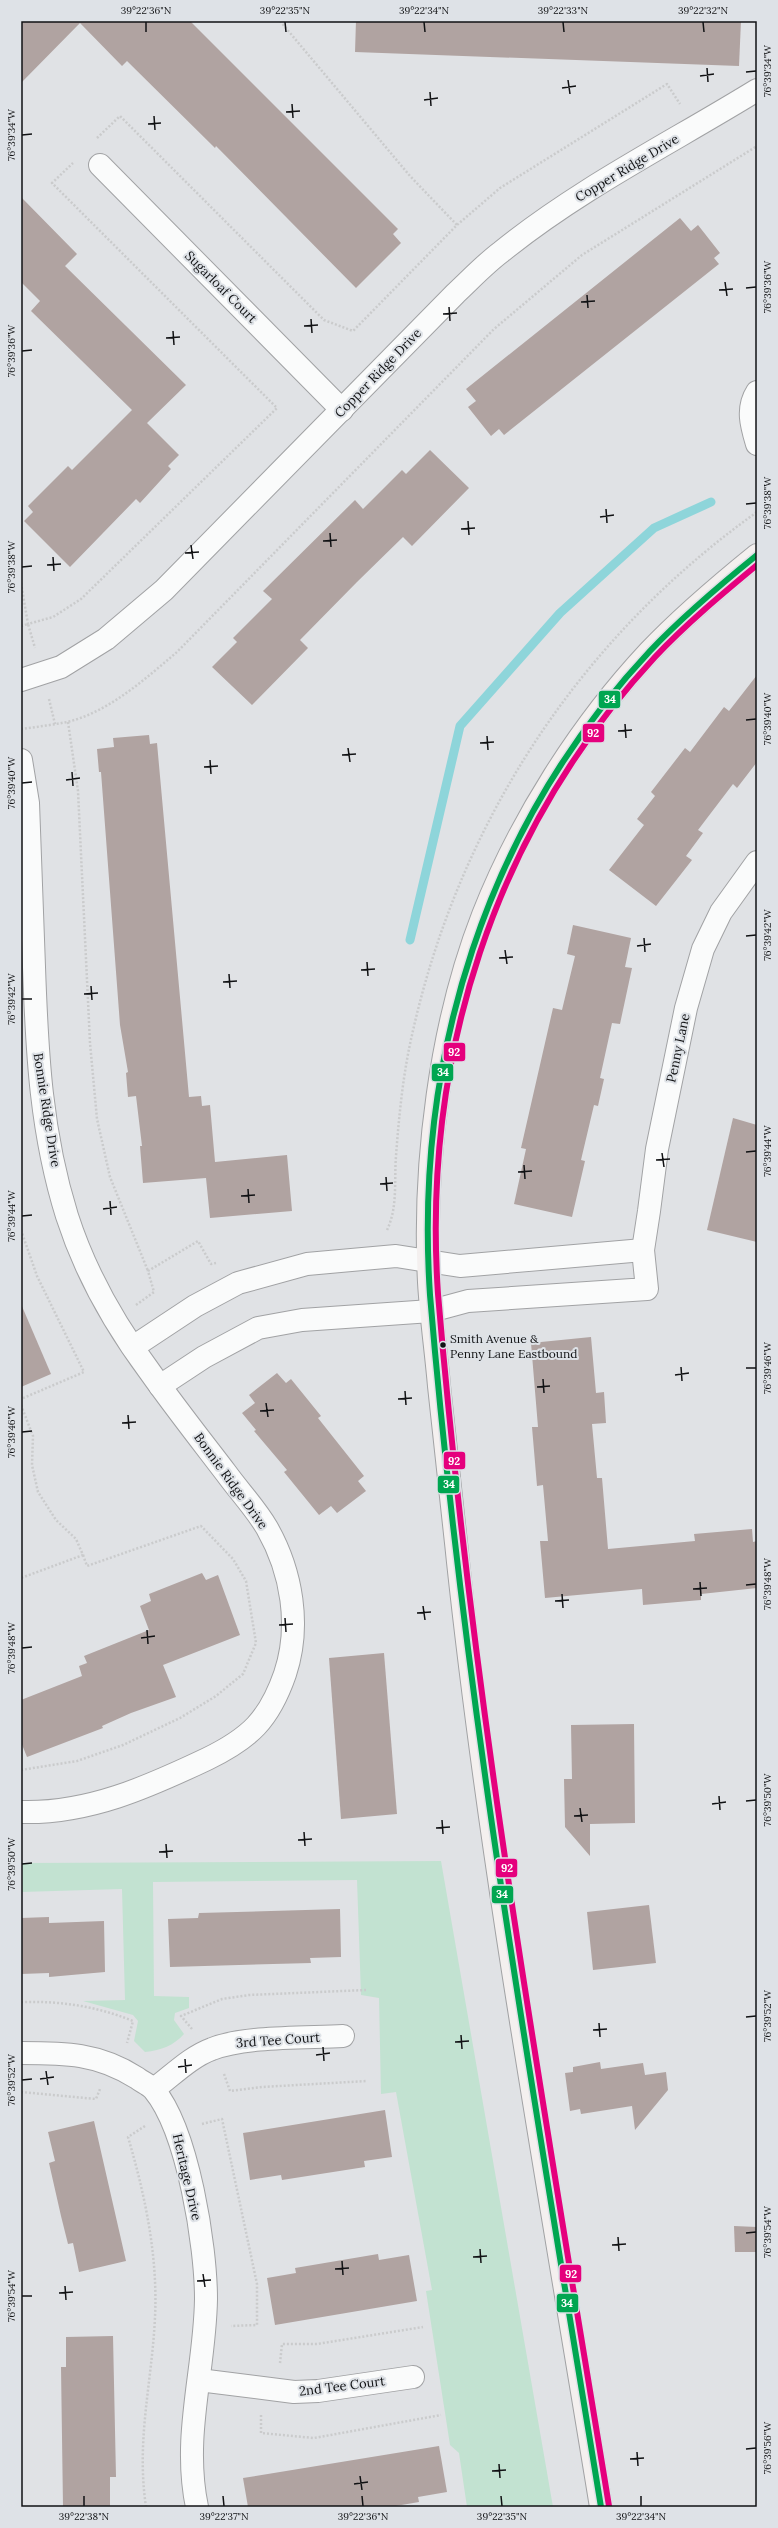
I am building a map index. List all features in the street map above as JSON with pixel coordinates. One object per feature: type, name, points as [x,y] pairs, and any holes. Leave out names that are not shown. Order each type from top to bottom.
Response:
[{"type":"main road","points":[[601,2507],[490,1818],[470,1672],[431,1311],[428,1260],[430,1167],[439,1089],[457,997],[483,916],[525,823],[585,730],[649,652],[719,586],[757,555]]},
{"type":"street","name":"Copper Ridge Drive","points":[[21,680],[61,667],[106,639],[164,590],[456,293],[501,252],[564,207],[620,171],[757,90]]},
{"type":"street","name":"Sugarloaf Court","points":[[100,165],[342,410]]},
{"type":"street","points":[[757,392],[750,418],[757,444]]},
{"type":"street","name":"Bonnie Ridge Drive","points":[[21,760],[28,803],[38,1068],[49,1146],[68,1217],[86,1266],[112,1314],[133,1347],[160,1386],[267,1527],[284,1565],[293,1609],[292,1652],[278,1693],[259,1725],[230,1748],[156,1784],[101,1803],[42,1813],[21,1812]]},
{"type":"street","name":"Penny Lane","points":[[431,1311],[468,1301],[647,1289],[643,1250],[657,1150],[686,1008],[699,963],[721,912],[757,862]]},
{"type":"street","points":[[133,1347],[195,1306],[238,1283],[272,1272],[307,1264],[396,1256],[460,1266],[643,1250]]},
{"type":"street","points":[[160,1386],[204,1357],[258,1328],[302,1320],[431,1311]]},
{"type":"street","name":"3rd Tee Court","points":[[154,2089],[191,2061],[211,2049],[236,2042],[343,2036]]},
{"type":"street","points":[[21,2053],[67,2053],[102,2060],[154,2089]]},
{"type":"street","name":"Heritage Drive","points":[[154,2089],[173,2122],[197,2210],[206,2299],[191,2452],[197,2507]]},
{"type":"street","name":"2nd Tee Court","points":[[199,2380],[294,2392],[318,2391],[413,2377]]},
{"type":"path","points":[[280,21],[410,176],[457,225]]},
{"type":"path","points":[[91,144],[120,116],[324,320],[354,331],[457,225],[500,188],[667,84],[684,109]]},
{"type":"path","points":[[21,729],[68,722],[104,706],[131,690],[178,652],[494,329],[539,289],[582,255],[757,146]]},
{"type":"path","points":[[21,583],[28,624],[53,617],[81,599],[277,408],[52,183],[74,161]]},
{"type":"path","points":[[68,722],[78,791],[90,1043],[97,1120],[110,1177],[148,1271]]},
{"type":"path","points":[[21,1230],[37,1276],[59,1325],[84,1372],[21,1399]]},
{"type":"path","points":[[21,1405],[33,1436],[32,1465],[38,1492],[56,1520],[76,1539],[86,1566],[201,1526],[233,1559],[246,1581],[256,1643],[243,1674],[216,1696],[180,1718],[123,1745],[78,1761],[21,1770]]},
{"type":"path","points":[[21,1578],[83,1555]]},
{"type":"path","points":[[196,2033],[181,2016],[222,1999],[249,1995],[366,1990]]},
{"type":"path","points":[[21,2002],[78,2004],[107,2011],[133,2020],[127,2044],[133,2048]]},
{"type":"path","points":[[219,2075],[224,2073],[230,2091],[262,2087],[367,2081]]},
{"type":"path","points":[[21,2092],[96,2099],[100,2087]]},
{"type":"path","points":[[198,2125],[222,2119],[257,2284],[257,2325],[224,2326]]},
{"type":"path","points":[[146,2507],[141,2448],[155,2316],[152,2241],[141,2179],[128,2137],[149,2123]]},
{"type":"path","points":[[280,2365],[282,2344],[317,2344],[423,2327]]},
{"type":"path","points":[[261,2412],[261,2433],[314,2438],[441,2415]]},
{"type":"green space","points":[[441,1861],[553,2507],[467,2507],[459,2453],[450,2445],[426,2291],[432,2290],[396,2092],[381,2094],[379,1998],[361,1995],[357,1880],[153,1882],[154,1996],[189,1997],[189,2008],[175,2013],[174,2020],[184,2034],[176,2042],[167,2047],[145,2052],[134,2041],[138,2021],[133,2015],[83,2001],[125,2000],[122,1889],[21,1892],[21,1863]]},
{"type":"building","points":[[21,21],[190,21],[398,229],[393,234],[401,243],[356,288],[216,146],[215,148],[127,61],[122,66],[80,23],[21,83]]},
{"type":"building","points":[[356,21],[741,21],[739,66],[355,52]]},
{"type":"building","points":[[21,197],[77,254],[65,266],[186,385],[147,423],[179,455],[168,466],[171,469],[140,503],[136,499],[70,567],[24,521],[33,512],[28,506],[68,466],[72,470],[132,410],[31,311],[40,301],[21,282]]},
{"type":"building","points":[[680,218],[691,231],[698,225],[720,253],[714,258],[719,264],[504,435],[499,429],[491,436],[468,407],[476,401],[466,389]]},
{"type":"building","points":[[430,450],[469,488],[412,546],[403,537],[357,582],[300,640],[308,648],[252,705],[212,667],[237,642],[233,638],[272,599],[263,591],[355,500],[363,509],[402,470],[406,474]]},
{"type":"building","points":[[757,675],[757,762],[737,788],[733,784],[698,830],[703,833],[686,856],[692,860],[656,906],[609,870],[644,825],[637,819],[655,796],[651,792],[685,748],[690,752],[724,707],[729,711]]},
{"type":"building","points":[[149,735],[150,744],[157,743],[189,1097],[201,1096],[202,1106],[210,1105],[215,1162],[287,1155],[292,1211],[210,1218],[206,1178],[143,1183],[140,1146],[142,1146],[136,1096],[128,1097],[126,1073],[128,1072],[120,1025],[101,772],[99,772],[97,749],[114,747],[113,738]]},
{"type":"building","points":[[573,925],[631,938],[625,967],[632,968],[620,1024],[612,1023],[600,1078],[604,1079],[598,1106],[594,1105],[581,1160],[585,1161],[572,1217],[514,1204],[526,1149],[521,1148],[553,1008],[562,1010],[575,956],[567,954]]},
{"type":"building","points":[[733,1118],[757,1125],[757,1242],[707,1230]]},
{"type":"building","points":[[21,1304],[51,1374],[21,1387]]},
{"type":"building","points":[[591,1337],[596,1393],[604,1392],[606,1423],[592,1424],[597,1478],[602,1478],[608,1549],[695,1541],[694,1534],[752,1529],[753,1542],[757,1541],[757,1588],[701,1594],[701,1600],[643,1605],[642,1589],[545,1598],[540,1541],[548,1541],[543,1485],[537,1486],[532,1427],[538,1427],[531,1343]]},
{"type":"building","points":[[277,1373],[286,1383],[291,1379],[321,1416],[318,1418],[364,1476],[358,1481],[366,1491],[337,1513],[331,1506],[319,1515],[284,1472],[287,1470],[254,1431],[256,1430],[242,1413],[255,1403],[249,1395]]},
{"type":"building","points":[[202,1573],[206,1580],[218,1575],[240,1635],[163,1665],[176,1697],[131,1713],[102,1726],[103,1728],[27,1757],[21,1742],[21,1700],[82,1676],[79,1666],[87,1663],[84,1656],[149,1630],[140,1606],[151,1601],[149,1594]]},
{"type":"building","points":[[384,1653],[397,1814],[341,1819],[329,1658]]},
{"type":"building","points":[[634,1724],[635,1823],[590,1824],[590,1856],[565,1827],[564,1779],[572,1779],[571,1725]]},
{"type":"building","points":[[649,1905],[656,1963],[593,1970],[587,1912]]},
{"type":"building","points":[[340,1909],[341,1957],[310,1958],[311,1963],[170,1967],[168,1919],[198,1918],[199,1913]]},
{"type":"building","points":[[49,1917],[49,1923],[104,1921],[105,1972],[49,1977],[49,1973],[21,1974],[21,1918]]},
{"type":"building","points":[[600,2062],[601,2069],[643,2063],[645,2075],[666,2072],[668,2090],[635,2130],[632,2106],[581,2114],[580,2109],[570,2111],[565,2073],[573,2072],[573,2067]]},
{"type":"building","points":[[385,2110],[392,2157],[364,2161],[365,2167],[282,2180],[281,2175],[250,2180],[243,2133]]},
{"type":"building","points":[[94,2121],[126,2261],[79,2272],[73,2243],[68,2244],[49,2163],[55,2161],[48,2132]]},
{"type":"building","points":[[734,2226],[757,2227],[757,2252],[735,2252]]},
{"type":"building","points":[[378,2254],[379,2260],[409,2255],[417,2301],[275,2325],[267,2278],[296,2273],[295,2268]]},
{"type":"building","points":[[113,2336],[116,2477],[110,2477],[110,2507],[63,2507],[61,2367],[66,2367],[66,2337]]},
{"type":"building","points":[[439,2446],[447,2492],[418,2497],[419,2502],[390,2507],[248,2507],[243,2478]]},
{"type":"waterway","points":[[410,940],[460,726],[560,613],[654,528],[711,502]]},
{"type":"transit line","name":"34","points":[[601,2507],[527,2054],[482,1751],[444,1447],[430,1295],[428,1206],[435,1119],[449,1033],[472,950],[504,869],[544,792],[593,719],[650,651],[675,625],[757,555]]},
{"type":"transit line","name":"92","points":[[609,2506],[535,2053],[490,1750],[470,1598],[452,1446],[438,1294],[436,1206],[442,1120],[457,1035],[480,953],[511,873],[550,797],[599,725],[655,657],[692,621],[757,565]]},
{"type":"place","name":"Smith Avenue & Penny Lane Eastbound","points":[[443,1345]]}]
